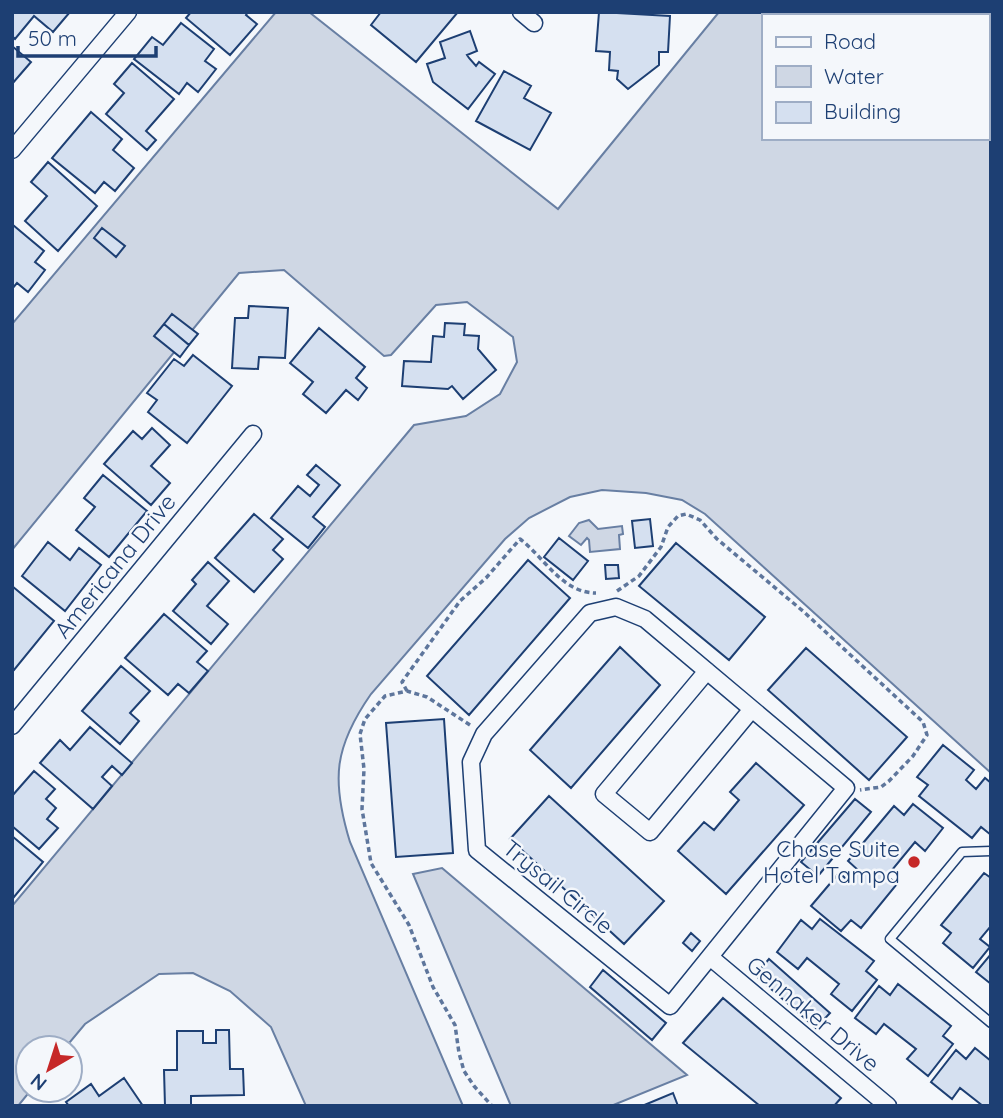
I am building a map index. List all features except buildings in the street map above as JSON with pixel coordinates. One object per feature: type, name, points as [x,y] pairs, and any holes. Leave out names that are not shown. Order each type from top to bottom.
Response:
[{"type":"street","points":[[12,150],[128,12]]},
{"type":"street","points":[[521,12],[534,23]]},
{"type":"street","name":"Americana Drive","points":[[12,726],[253,434]]},
{"type":"street","name":"Trysail Circle","points":[[616,607],[645,619],[752,709],[846,788],[670,1006],[477,850],[471,762],[484,734],[590,613],[616,607]]},
{"type":"street","points":[[707,671],[604,794],[650,832],[752,709]]},
{"type":"street","name":"Gennaker Drive","points":[[710,957],[888,1106]]},
{"type":"lane","points":[[991,851],[962,852],[890,939],[991,1023]]},
{"type":"path","points":[[610,593],[618,591],[639,576],[661,547],[668,527],[678,516],[686,514],[700,520],[717,539],[798,606],[923,722],[927,735],[913,757],[890,781],[881,787],[858,792],[846,788]]},
{"type":"path","points":[[407,691],[402,682],[441,625],[460,601],[486,578],[520,539],[531,548],[544,566],[559,578],[589,593],[603,593]]},
{"type":"path","points":[[484,734],[446,707],[407,691],[385,696],[379,701],[365,719],[360,734],[365,835],[371,863],[410,925],[433,988],[456,1025],[458,1053],[464,1071],[492,1106]]},
{"type":"water","points":[[276,12],[309,12],[558,209],[719,12],[991,12],[991,773],[705,514],[682,500],[646,493],[602,490],[570,497],[529,518],[505,539],[371,694],[349,731],[340,765],[340,800],[350,842],[463,1106],[306,1106],[271,1027],[230,991],[193,973],[159,974],[85,1024],[77,1034],[14,1034],[14,1104],[20,1104],[12,1106],[12,906],[414,425],[466,416],[500,394],[517,362],[513,337],[467,302],[436,305],[391,355],[384,356],[284,270],[239,273],[12,550],[12,324]]},
{"type":"water","points":[[589,520],[598,529],[622,526],[623,534],[619,535],[620,549],[590,552],[587,538],[581,545],[569,536],[579,523]]},
{"type":"water","points":[[442,868],[687,1075],[611,1106],[511,1106],[413,874]]},
{"type":"place","name":"Chase Suite Hotel Tampa","points":[[914,862]]}]
